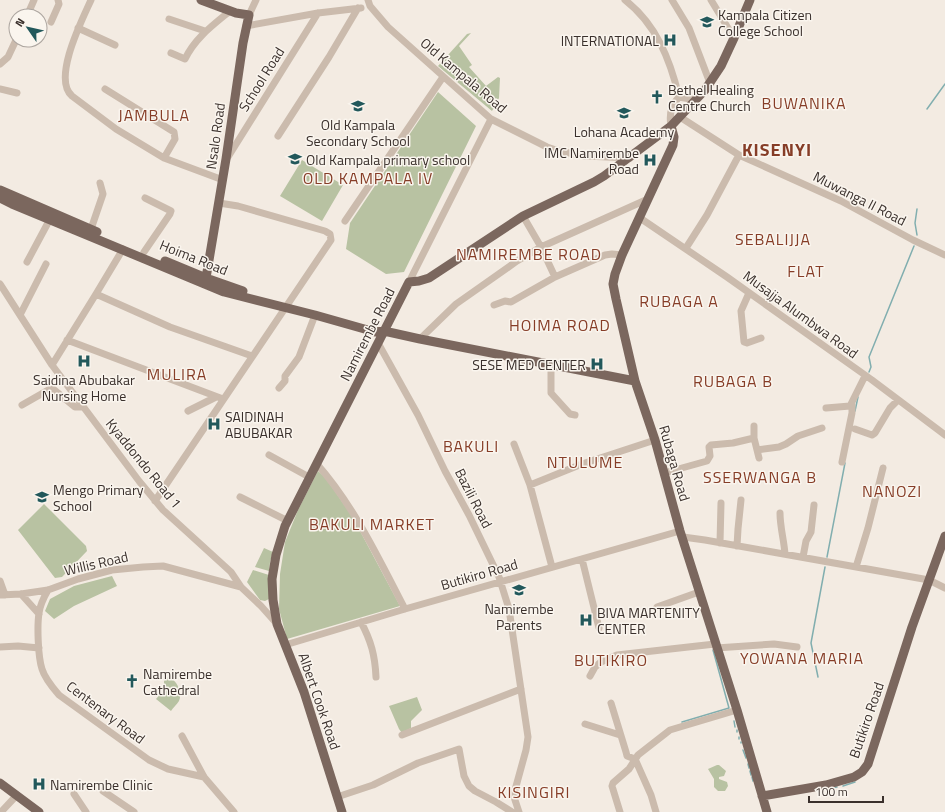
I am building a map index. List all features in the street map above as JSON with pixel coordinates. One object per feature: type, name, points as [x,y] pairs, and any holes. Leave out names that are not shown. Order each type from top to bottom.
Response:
[{"type":"main road","points":[[201,0],[230,11],[249,15]]},
{"type":"main road","points":[[414,281],[429,278],[523,216],[594,182],[630,158],[671,126],[696,100],[710,83],[721,66],[750,0]]},
{"type":"main road","name":"Nsalo Road","points":[[206,278],[223,180],[243,43],[249,15]]},
{"type":"main road","name":"Rubaga Road","points":[[671,126],[674,137],[673,145],[622,255],[613,284],[635,381],[655,440],[681,534],[737,710],[767,812]]},
{"type":"main road","name":"Hoima Road","points":[[0,190],[206,278],[314,315],[375,332],[384,331],[635,381]]},
{"type":"main road","name":"Hoima Road","points":[[0,198],[224,292],[376,326],[384,331]]},
{"type":"main road","name":"Namirembe Road","points":[[273,600],[272,579],[276,555],[288,521],[384,331],[414,281]]},
{"type":"main road","name":"Butikiro Road","points":[[762,796],[826,785],[854,777],[862,772],[868,764],[889,696],[945,536]]},
{"type":"main road","name":"Albert Cook Road","points":[[273,600],[277,624],[304,692],[342,812]]},
{"type":"main road","points":[[0,783],[39,812]]},
{"type":"street","points":[[51,22],[59,4],[58,0]]},
{"type":"street","points":[[91,0],[78,28],[71,48],[65,73],[66,90],[116,129],[164,158],[223,180]]},
{"type":"street","name":"Nsalo Road","points":[[249,15],[256,0]]},
{"type":"street","name":"Old Kampala Road","points":[[362,0],[369,3],[388,27],[491,119],[542,145],[559,151],[585,156],[630,158]]},
{"type":"street","points":[[625,0],[641,15],[661,44],[674,77],[679,97]]},
{"type":"street","points":[[672,0],[689,28],[710,83]]},
{"type":"street","points":[[711,0],[734,38]]},
{"type":"street","points":[[246,26],[318,13],[358,8],[369,3]]},
{"type":"street","points":[[278,136],[329,57],[358,8]]},
{"type":"street","points":[[171,54],[185,59],[197,40],[230,11]]},
{"type":"street","name":"School Road","points":[[226,159],[318,13]]},
{"type":"street","points":[[169,19],[206,31]]},
{"type":"street","points":[[78,28],[114,45]]},
{"type":"street","points":[[0,64],[8,57],[12,48]]},
{"type":"street","points":[[345,221],[443,77]]},
{"type":"street","points":[[0,89],[17,93]]},
{"type":"street","points":[[105,89],[174,132],[175,140],[164,158]]},
{"type":"street","points":[[679,97],[696,100]]},
{"type":"street","points":[[671,126],[671,113],[674,103],[679,97]]},
{"type":"street","name":"Muwanga II Road","points":[[680,117],[739,155],[841,201],[913,240],[945,255]]},
{"type":"street","points":[[414,281],[418,266],[491,119]]},
{"type":"street","points":[[686,248],[707,214],[739,155]]},
{"type":"street","points":[[91,229],[103,194],[100,183]]},
{"type":"street","points":[[144,252],[171,211],[145,198]]},
{"type":"street","points":[[420,339],[456,304],[517,261],[541,247],[648,199]]},
{"type":"street","points":[[155,501],[220,398],[252,356],[331,240],[330,234],[325,231],[252,210],[219,203]]},
{"type":"street","points":[[523,216],[541,247],[555,278]]},
{"type":"street","name":"Musajja Alumbwa Road","points":[[640,218],[686,248],[945,435]]},
{"type":"street","points":[[27,262],[50,219]]},
{"type":"street","points":[[52,364],[123,249]]},
{"type":"street","points":[[494,305],[511,302],[555,278],[605,255],[622,255]]},
{"type":"street","points":[[20,315],[46,264]]},
{"type":"street","name":"Kyaddondo Road 1","points":[[0,284],[82,407],[155,501],[231,572],[241,587]]},
{"type":"street","points":[[749,293],[741,311],[744,342],[747,343],[761,338]]},
{"type":"street","points":[[96,294],[170,327],[252,356]]},
{"type":"street","points":[[279,388],[285,381],[285,376],[299,357],[314,315]]},
{"type":"street","points":[[67,340],[220,398]]},
{"type":"street","name":"Bazili Road","points":[[378,343],[385,353],[418,415],[445,471],[469,515],[500,582],[509,609],[528,744],[515,790],[514,797],[518,812]]},
{"type":"street","points":[[551,364],[551,393],[570,414],[576,416]]},
{"type":"street","points":[[842,462],[852,412],[852,400],[865,376]]},
{"type":"street","points":[[22,405],[50,389],[53,389],[75,407],[82,407]]},
{"type":"street","points":[[188,411],[220,398]]},
{"type":"street","points":[[855,429],[872,435],[875,434],[890,408],[898,400]]},
{"type":"street","points":[[826,408],[852,405]]},
{"type":"street","points":[[754,426],[754,438],[759,458]]},
{"type":"street","points":[[757,450],[786,444],[798,436],[822,428]]},
{"type":"street","points":[[664,473],[707,461],[710,456],[709,447],[711,445],[733,443],[754,438]]},
{"type":"street","points":[[530,485],[582,464],[655,440]]},
{"type":"street","points":[[514,444],[530,485],[552,567]]},
{"type":"street","points":[[269,455],[309,477]]},
{"type":"street","points":[[317,464],[333,483],[352,511],[405,609]]},
{"type":"street","points":[[856,567],[868,528],[883,468]]},
{"type":"street","points":[[240,497],[288,521]]},
{"type":"street","points":[[737,546],[741,500]]},
{"type":"street","points":[[720,503],[720,543]]},
{"type":"street","points":[[803,558],[806,541],[811,532],[814,505]]},
{"type":"street","points":[[780,513],[785,554]]},
{"type":"street","name":"Butikiro Road","points":[[285,644],[552,567],[681,534],[720,543],[929,580]]},
{"type":"street","points":[[582,559],[599,628]]},
{"type":"street","name":"Willis Road","points":[[2,595],[48,590],[78,579],[112,570],[143,566],[163,566],[241,587],[277,624]]},
{"type":"street","points":[[929,580],[945,588]]},
{"type":"street","points":[[0,581],[2,595]]},
{"type":"street","name":"Centenary Road","points":[[48,590],[43,599],[39,614],[38,628],[42,669],[52,687],[60,695],[148,760],[168,769],[204,777]]},
{"type":"street","points":[[657,607],[699,592]]},
{"type":"street","points":[[21,594],[39,614]]},
{"type":"street","points":[[261,606],[273,600]]},
{"type":"street","points":[[361,622],[369,637],[374,652],[376,677]]},
{"type":"street","points":[[590,676],[595,667],[601,662],[617,655],[716,646],[774,644],[797,647]]},
{"type":"street","points":[[0,647],[18,646],[39,648]]},
{"type":"street","points":[[402,734],[521,689]]},
{"type":"street","points":[[611,703],[627,756],[635,759],[656,812]]},
{"type":"street","points":[[620,812],[612,786],[613,783],[628,769],[638,756],[670,730],[737,710]]},
{"type":"street","points":[[585,724],[620,735]]},
{"type":"street","points":[[182,736],[204,777],[234,812]]},
{"type":"street","points":[[337,797],[373,785],[418,763],[459,749],[464,776],[468,786],[512,812]]},
{"type":"street","points":[[103,791],[134,812]]},
{"type":"street","points":[[74,794],[86,812]]},
{"type":"street","points":[[1,812],[16,795]]},
{"type":"green space","points":[[471,33],[459,46],[472,65],[469,67],[486,86],[498,77],[500,78],[499,98],[492,111],[438,66],[467,34]]},
{"type":"green space","points":[[438,92],[476,126],[404,272],[386,274],[346,249],[350,223]]},
{"type":"green space","points":[[302,160],[343,185],[322,221],[280,196]]},
{"type":"green space","points":[[318,471],[325,477],[352,516],[400,606],[287,639],[279,609],[280,574],[285,542],[298,510]]},
{"type":"green space","points":[[44,504],[86,546],[87,551],[62,577],[55,578],[18,530]]},
{"type":"green space","points":[[264,548],[273,552],[269,571],[255,567]]},
{"type":"green space","points":[[253,570],[269,575],[269,599],[265,601],[260,600],[247,582]]},
{"type":"green space","points":[[112,576],[117,586],[74,606],[54,619],[45,611],[50,599],[74,586]]},
{"type":"green space","points":[[167,677],[176,683],[180,694],[179,701],[171,711],[156,699],[164,690],[164,681]]},
{"type":"green space","points":[[417,697],[422,710],[411,721],[411,728],[402,733],[389,706]]},
{"type":"green space","points":[[717,765],[726,771],[724,776],[719,777],[719,779],[727,782],[728,786],[725,791],[718,791],[714,787],[714,779],[708,769]]},
{"type":"waterway","points":[[927,109],[945,84]]},
{"type":"waterway","points":[[917,209],[915,223],[917,235]]},
{"type":"waterway","points":[[869,372],[871,367],[869,357],[914,246]]},
{"type":"waterway","points":[[855,411],[858,397]]},
{"type":"waterway","points":[[827,557],[845,463]]},
{"type":"waterway","points":[[818,677],[811,643],[825,567]]},
{"type":"waterway","points":[[682,722],[729,708],[713,650]]},
{"type":"waterway","points":[[734,721],[735,727]]},
{"type":"waterway","points":[[743,750],[746,758]]},
{"type":"waterway","points":[[748,764],[749,768]]},
{"type":"waterway","points":[[750,771],[751,775]]},
{"type":"waterway","points":[[752,777],[753,781]]},
{"type":"waterway","points":[[843,786],[855,782]]},
{"type":"waterway","points":[[831,788],[837,787]]},
{"type":"place","name":"Kampala Citizen College School","points":[[707,22]]},
{"type":"place","name":"INTERNATIONAL","points":[[670,40]]},
{"type":"place","name":"Bethel Healing Centre Church","points":[[657,97]]},
{"type":"place","name":"Old Kampala Secondary School","points":[[358,106]]},
{"type":"place","name":"Lohana Academy","points":[[624,113]]},
{"type":"place","name":"Old Kampala primary school","points":[[295,159]]},
{"type":"place","name":"IMC Namirembe Road","points":[[650,160]]},
{"type":"place","name":"Saidina Abubakar Nursing Home","points":[[84,361]]},
{"type":"place","name":"SESE MED CENTER","points":[[597,364]]},
{"type":"place","name":"SAIDINAH ABUBAKAR","points":[[214,424]]},
{"type":"place","name":"Mengo Primary School","points":[[42,497]]},
{"type":"place","name":"Namirembe Parents","points":[[519,590]]},
{"type":"place","name":"BIVA MARTENITY CENTER","points":[[586,620]]},
{"type":"place","name":"Namirembe Cathedral","points":[[132,681]]},
{"type":"place","name":"Namirembe Clinic","points":[[39,784]]},
{"type":"district","name":"BUWANIKA","points":[[804,103]]},
{"type":"district","name":"JAMBULA","points":[[154,115]]},
{"type":"district","name":"KISENYI","points":[[777,149]]},
{"type":"district","name":"OLD KAMPALA IV","points":[[368,178]]},
{"type":"district","name":"SEBALIJJA","points":[[773,239]]},
{"type":"district","name":"NAMIREMBE ROAD","points":[[529,254]]},
{"type":"district","name":"FLAT","points":[[806,271]]},
{"type":"district","name":"RUBAGA A","points":[[679,301]]},
{"type":"district","name":"HOIMA ROAD","points":[[560,325]]},
{"type":"district","name":"MULIRA","points":[[177,374]]},
{"type":"district","name":"RUBAGA B","points":[[733,381]]},
{"type":"district","name":"BAKULI","points":[[471,446]]},
{"type":"district","name":"NTULUME","points":[[585,462]]},
{"type":"district","name":"SSERWANGA B","points":[[760,477]]},
{"type":"district","name":"NANOZI","points":[[892,491]]},
{"type":"district","name":"BAKULI MARKET","points":[[372,524]]},
{"type":"district","name":"YOWANA MARIA","points":[[802,658]]},
{"type":"district","name":"BUTIKIRO","points":[[611,660]]},
{"type":"district","name":"KISINGIRI","points":[[534,792]]}]
